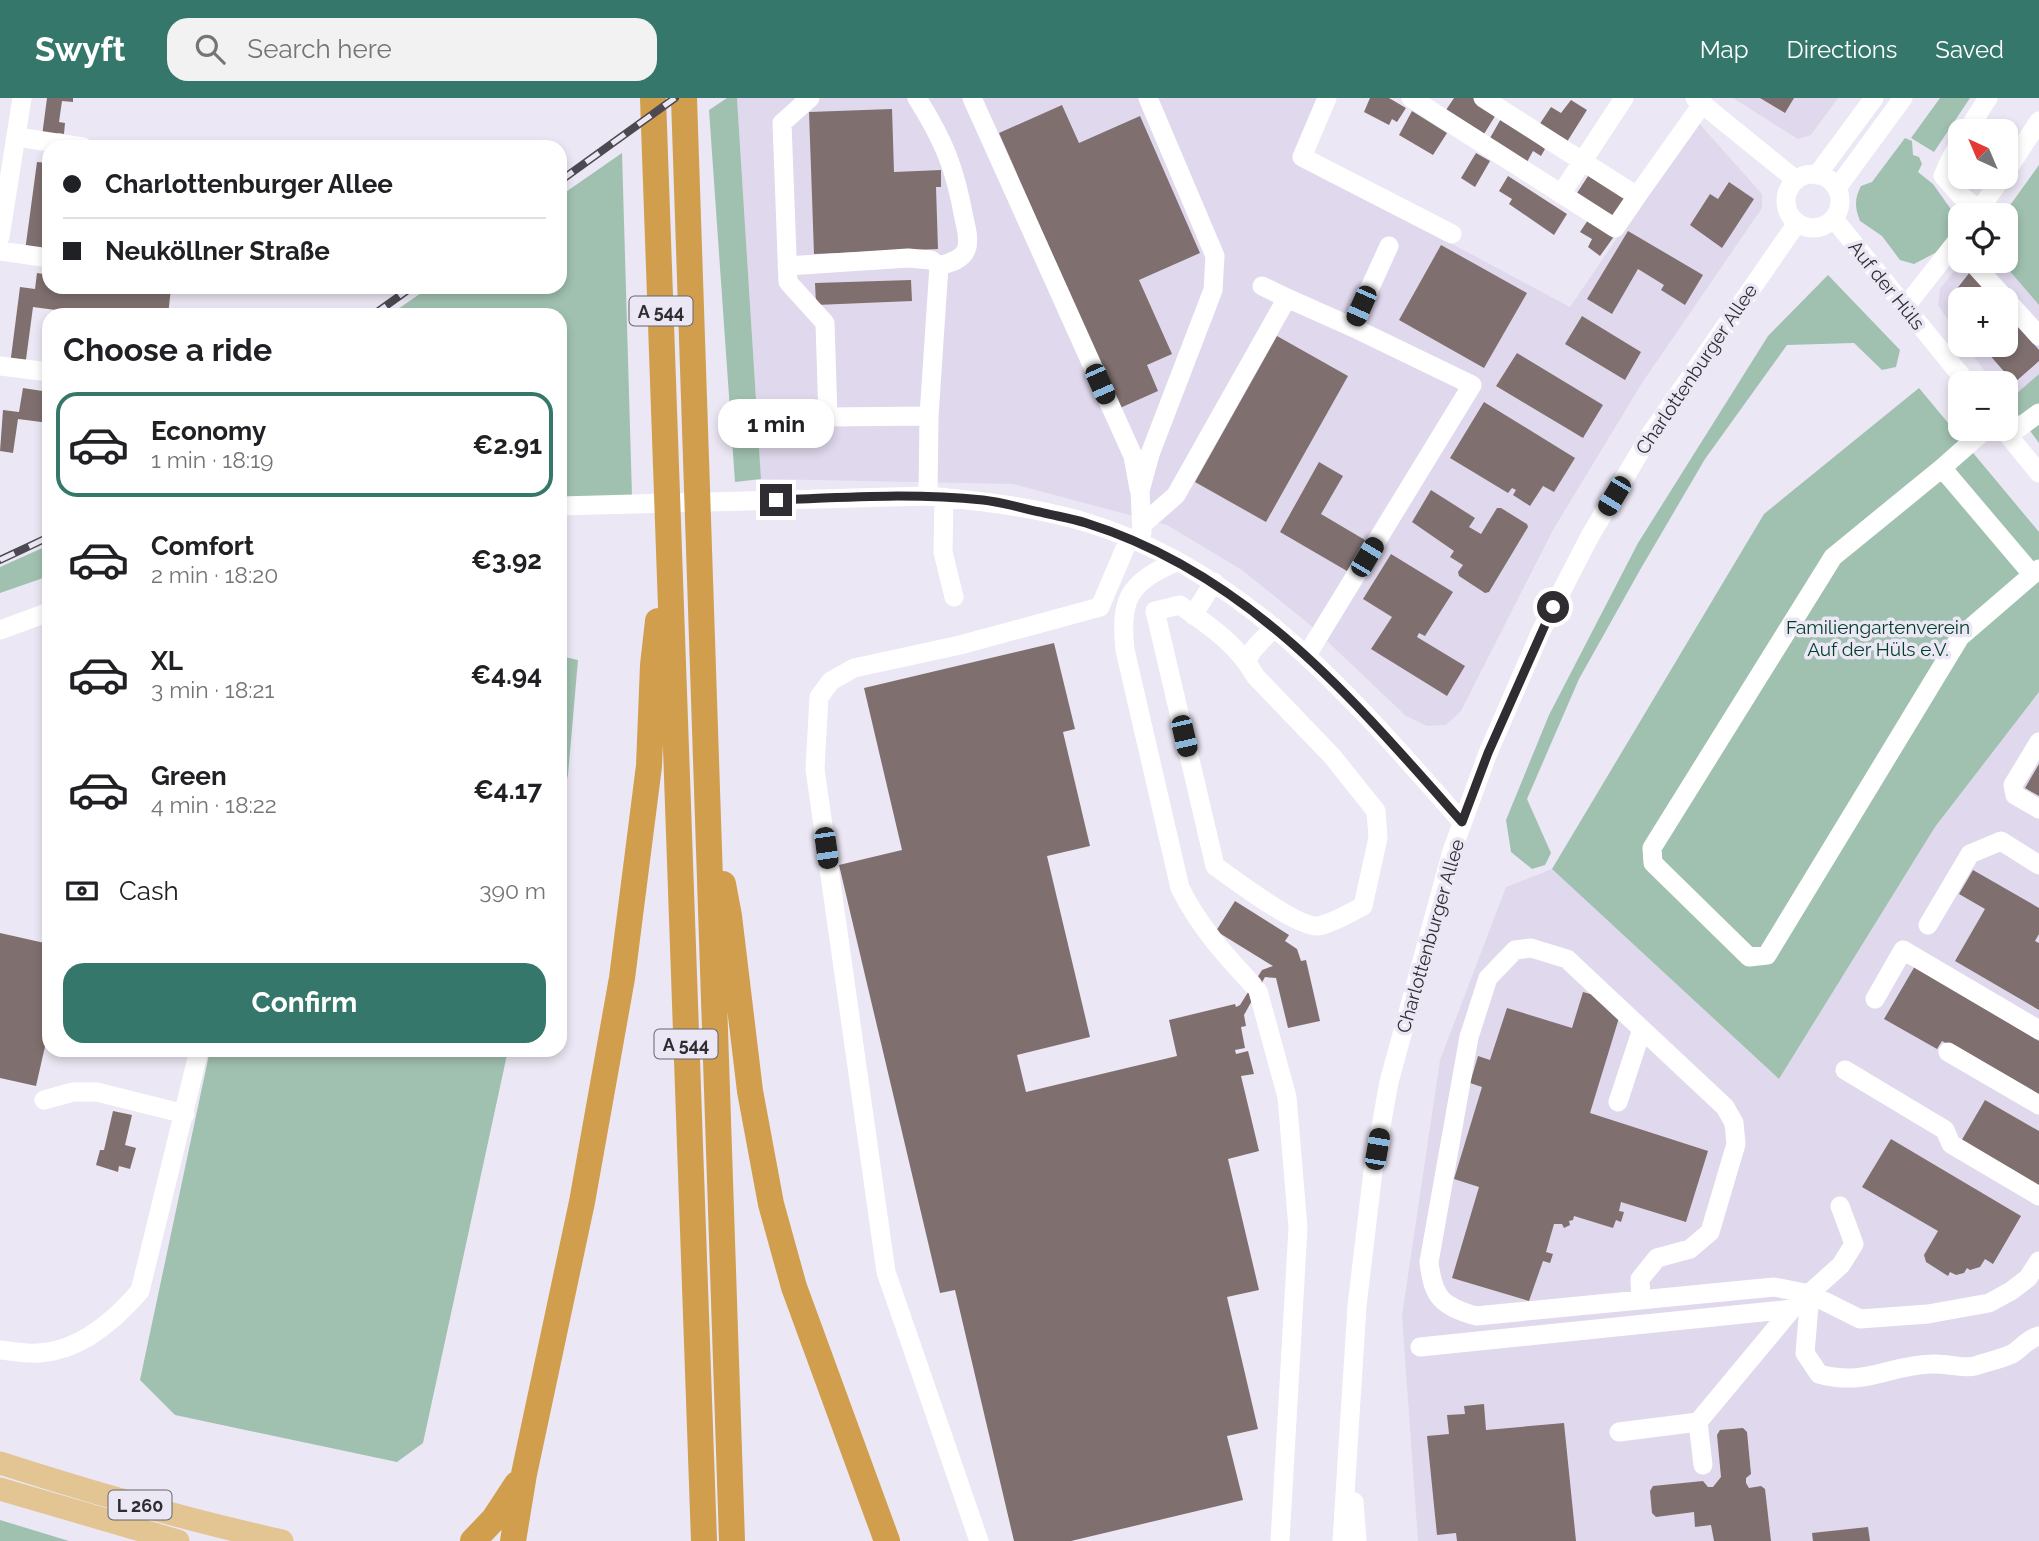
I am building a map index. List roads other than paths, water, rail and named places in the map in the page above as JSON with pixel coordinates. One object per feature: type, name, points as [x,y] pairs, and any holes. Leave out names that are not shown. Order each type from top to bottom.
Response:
[{"type":"highway","name":"A 544","points":[[653,98],[704,1541]]},
{"type":"highway","name":"A 544","points":[[684,98],[732,1541]]},
{"type":"highway","points":[[513,1541],[524,1474],[582,1202],[622,978],[649,766],[653,665],[668,548]]},
{"type":"highway","points":[[707,803],[729,916],[750,1091],[771,1204],[794,1287],[887,1541]]},
{"type":"highway","points":[[473,1541],[494,1519],[524,1474]]},
{"type":"main road","name":"L 260","points":[[0,1463],[78,1488],[282,1541]]},
{"type":"main road","name":"L 260","points":[[0,1489],[178,1541]]},
{"type":"street","points":[[0,237],[22,98]]},
{"type":"street","points":[[810,98],[782,123],[787,266],[788,282],[825,323],[828,417],[929,416]]},
{"type":"street","points":[[917,98],[940,136],[958,183],[967,234],[966,250],[957,261],[939,266]]},
{"type":"street","points":[[972,98],[1133,456],[1140,491]]},
{"type":"street","points":[[1137,536],[1140,491],[1150,454],[1213,290],[1215,256],[1148,98]]},
{"type":"street","points":[[1327,98],[1302,156],[1452,234]]},
{"type":"street","points":[[1411,98],[1615,228],[1699,101],[1796,180]]},
{"type":"street","points":[[1483,98],[1636,196]]},
{"type":"street","points":[[1561,194],[1624,98]]},
{"type":"street","points":[[1817,174],[1874,98]]},
{"type":"street","points":[[1837,188],[1903,98]]},
{"type":"street","points":[[1975,119],[1988,98]]},
{"type":"street","points":[[2018,153],[2039,121]]},
{"type":"street","points":[[17,137],[42,141]]},
{"type":"street","points":[[1948,165],[1943,176],[1948,182]]},
{"type":"street","points":[[1817,174],[1825,177],[1837,188],[1840,201],[1838,214],[1820,228],[1804,227],[1790,216],[1786,196],[1796,180],[1817,174]]},
{"type":"street","points":[[1955,189],[1968,203]]},
{"type":"street","name":"Auf der Hüls","points":[[1834,219],[1957,371]]},
{"type":"street","name":"Charlottenburger Allee","points":[[1342,1541],[1362,1263],[1382,1120],[1424,949],[1462,822],[1488,753],[1541,631],[1590,536],[1650,435],[1797,223]]},
{"type":"street","points":[[1352,327],[1389,246]]},
{"type":"street","points":[[0,251],[42,257]]},
{"type":"street","points":[[1906,306],[1948,255]]},
{"type":"street","points":[[787,266],[908,258],[931,260],[939,266]]},
{"type":"street","points":[[939,266],[929,416],[943,552],[954,597]]},
{"type":"street","points":[[1982,273],[2039,336]]},
{"type":"street","points":[[1262,286],[1472,385],[1307,655]]},
{"type":"street","points":[[979,1541],[886,1272],[814,769],[815,731],[820,697],[831,681],[854,668],[960,645],[1100,607],[1137,536],[1176,495],[1287,298]]},
{"type":"street","points":[[0,366],[42,371]]},
{"type":"street","points":[[2018,425],[2039,413]]},
{"type":"street","points":[[1942,468],[2036,571],[1960,637],[1767,955],[1749,957],[1653,863],[1652,848],[1833,558],[1972,441]]},
{"type":"street","points":[[2013,441],[2039,473]]},
{"type":"street","points":[[567,506],[936,496],[986,501],[1137,536],[1176,562],[1214,582],[1307,655],[1348,694],[1462,822]]},
{"type":"street","points":[[1176,562],[1154,572],[1126,599],[1122,619],[1125,650],[1180,888],[1194,917],[1255,988],[1287,1097],[1298,1228],[1280,1541]]},
{"type":"street","points":[[1193,615],[1214,582]]},
{"type":"street","points":[[1180,605],[1229,641],[1247,661],[1256,677],[1332,756],[1377,811],[1378,838],[1363,906],[1315,926],[1275,907],[1215,866],[1156,611],[1180,605]]},
{"type":"street","points":[[1100,607],[1125,650]]},
{"type":"street","points":[[0,630],[42,615]]},
{"type":"street","points":[[1247,661],[1252,651],[1274,627]]},
{"type":"street","points":[[2039,742],[2014,785],[2015,795],[2039,808]]},
{"type":"street","points":[[1928,925],[1970,854],[2001,841],[2039,865]]},
{"type":"street","points":[[1641,1300],[1640,1279],[1657,1258],[1690,1249],[1710,1231],[1736,1144],[1734,1123],[1725,1107],[1567,959],[1531,948],[1514,950],[1488,978],[1469,1037],[1429,1262],[1431,1283],[1441,1301],[1454,1309],[1476,1316],[1641,1300],[1774,1287],[1810,1294],[1860,1319],[1928,1314],[1989,1303],[2034,1282],[2039,1261]]},
{"type":"street","points":[[1875,999],[1903,950],[2039,1030]]},
{"type":"street","points":[[1618,1102],[1642,1029]]},
{"type":"street","points":[[1948,1052],[2039,1105]]},
{"type":"street","points":[[0,1350],[40,1353],[72,1344],[119,1315],[140,1291],[197,1057]]},
{"type":"street","points":[[1845,1070],[1945,1130],[1951,1144],[2039,1196]]},
{"type":"street","points":[[44,1100],[73,1092],[97,1092],[185,1114]]},
{"type":"street","points":[[1619,1432],[1698,1422],[1792,1309],[1841,1265],[1854,1244],[1840,1206]]},
{"type":"street","points":[[1810,1294],[1805,1353],[1819,1374],[1838,1379],[1865,1378],[1902,1367],[1934,1363],[1972,1367],[2013,1353],[2031,1338],[2039,1336]]},
{"type":"street","points":[[1420,1347],[1792,1309]]},
{"type":"street","points":[[1698,1422],[1703,1465]]},
{"type":"street","name":"Charlottenburger Allee","points":[[1350,1442],[1357,1541]]},
{"type":"railway","points":[[567,176],[675,98]]},
{"type":"railway","points":[[383,308],[402,294]]},
{"type":"railway","points":[[0,560],[42,540]]},
{"type":"park label","name":"Familiengartenverein Auf der Hüls e.V.","points":[[1878,638]]}]
